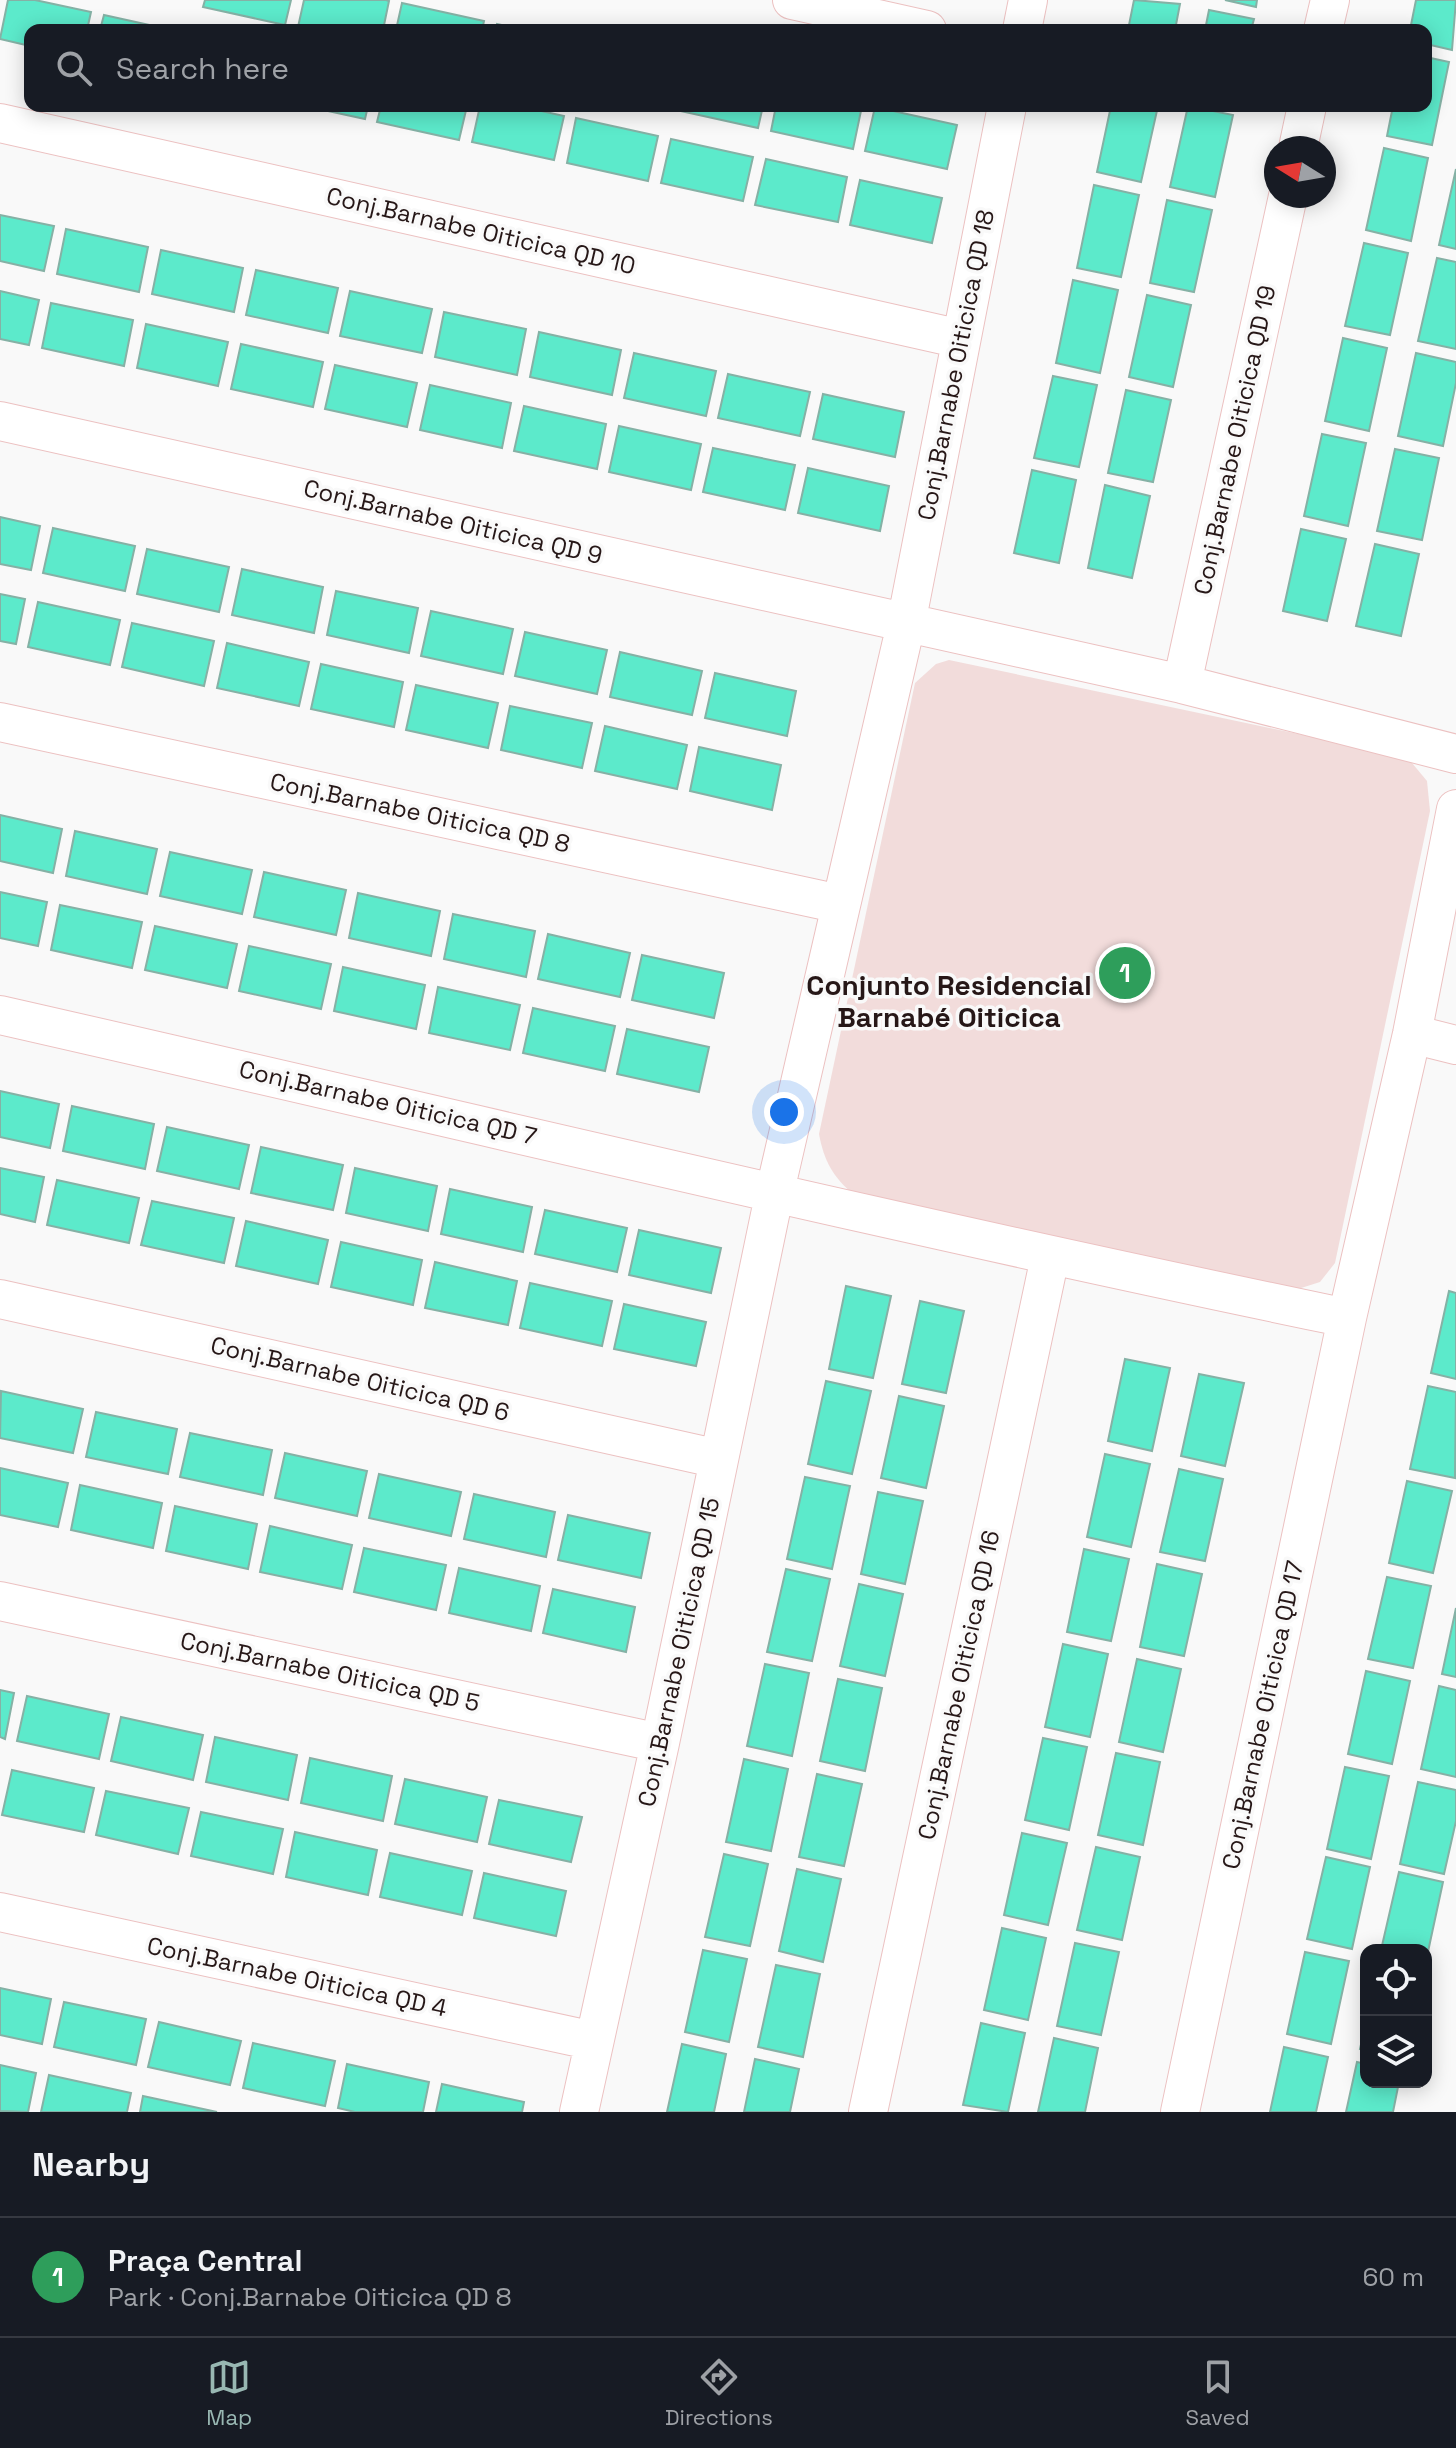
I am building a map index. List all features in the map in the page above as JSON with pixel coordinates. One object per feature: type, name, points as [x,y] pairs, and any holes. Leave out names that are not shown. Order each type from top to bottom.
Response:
[{"type":"street","points":[[792,0],[900,24]]},
{"type":"street","points":[[1023,24],[1028,0]]},
{"type":"street","points":[[1324,24],[1330,0]]},
{"type":"street","name":"Conj.Barnabe Oiticica QD 18","points":[[840,904],[906,624],[1006,112]]},
{"type":"street","points":[[1301,136],[1306,112]]},
{"type":"street","name":"Conj.Barnabe Oiticica QD 10","points":[[0,123],[961,339]]},
{"type":"street","name":"Conj.Barnabe Oiticica QD 19","points":[[1182,684],[1285,208]]},
{"type":"street","name":"Conj.Barnabe Oiticica QD 9","points":[[0,421],[1182,684],[1456,754]]},
{"type":"street","name":"Conj.Barnabe Oiticica QD 8","points":[[0,722],[840,904]]},
{"type":"street","name":"Conj.Barnabe Oiticica QD 17","points":[[1180,2112],[1347,1318],[1412,1034],[1456,809]]},
{"type":"street","name":"Conj.Barnabe Oiticica QD 15","points":[[579,2112],[660,1743],[775,1191],[840,904]]},
{"type":"street","name":"Conj.Barnabe Oiticica QD 7","points":[[0,1015],[775,1191],[1050,1257],[1347,1318]]},
{"type":"street","points":[[1412,1034],[1456,1045]]},
{"type":"street","name":"Conj.Barnabe Oiticica QD 16","points":[[868,2112],[1050,1257]]},
{"type":"street","name":"Conj.Barnabe Oiticica QD 6","points":[[0,1299],[719,1459]]},
{"type":"street","name":"Conj.Barnabe Oiticica QD 5","points":[[0,1601],[660,1743]]},
{"type":"street","name":"Conj.Barnabe Oiticica QD 4","points":[[0,1912],[594,2041]]},
{"type":"shaded area","points":[[949,660],[1407,757],[1427,781],[1430,811],[1335,1263],[1320,1282],[1298,1289],[854,1195],[830,1168],[819,1134],[915,683],[936,664]]},
{"type":"building","points":[[8,0],[35,0],[91,12],[88,24],[24,24],[24,45],[0,39]]},
{"type":"building","points":[[205,0],[291,0],[285,24],[203,7]]},
{"type":"building","points":[[304,0],[389,1],[384,24],[299,24]]},
{"type":"building","points":[[1134,0],[1180,4],[1176,24],[1129,24]]},
{"type":"building","points":[[1225,0],[1257,0],[1256,7]]},
{"type":"building","points":[[1416,0],[1456,0],[1452,50],[1432,45],[1432,24],[1411,24]]},
{"type":"building","points":[[402,3],[484,21],[483,24],[397,24]]},
{"type":"building","points":[[1209,10],[1254,19],[1253,24],[1206,24]]},
{"type":"building","points":[[104,15],[145,24],[102,24]]},
{"type":"building","points":[[1432,58],[1449,62],[1432,145],[1387,136],[1392,112],[1432,112]]},
{"type":"building","points":[[333,112],[367,112],[365,119]]},
{"type":"building","points":[[380,112],[466,112],[459,140],[377,122]]},
{"type":"building","points":[[479,112],[546,112],[564,116],[554,160],[472,142]]},
{"type":"building","points":[[685,112],[762,112],[758,128]]},
{"type":"building","points":[[775,112],[861,112],[853,149],[771,131]]},
{"type":"building","points":[[874,112],[898,112],[957,125],[947,169],[865,151]]},
{"type":"building","points":[[1110,112],[1157,112],[1141,182],[1097,172]]},
{"type":"building","points":[[1187,112],[1233,115],[1215,197],[1170,187]]},
{"type":"building","points":[[576,118],[658,136],[648,181],[567,163]]},
{"type":"building","points":[[671,139],[753,157],[743,201],[661,183]]},
{"type":"building","points":[[1384,148],[1428,158],[1411,241],[1366,230]]},
{"type":"building","points":[[766,159],[847,177],[838,222],[755,205]]},
{"type":"building","points":[[1456,169],[1456,249],[1439,245]]},
{"type":"building","points":[[860,180],[942,198],[932,243],[850,225]]},
{"type":"building","points":[[1094,185],[1139,195],[1121,277],[1077,268]]},
{"type":"building","points":[[1167,200],[1212,210],[1194,292],[1150,283]]},
{"type":"building","points":[[0,215],[54,226],[44,271],[0,261]]},
{"type":"building","points":[[66,229],[148,247],[139,292],[57,274]]},
{"type":"building","points":[[1364,243],[1408,253],[1390,335],[1345,326]]},
{"type":"building","points":[[161,250],[243,268],[234,312],[152,294]]},
{"type":"building","points":[[1437,258],[1456,262],[1456,349],[1418,341]]},
{"type":"building","points":[[256,270],[338,288],[328,333],[246,315]]},
{"type":"building","points":[[1073,280],[1118,290],[1100,373],[1056,363]]},
{"type":"building","points":[[0,291],[39,300],[29,345],[0,339]]},
{"type":"building","points":[[350,291],[432,309],[422,353],[340,336]]},
{"type":"building","points":[[1147,295],[1191,305],[1173,387],[1129,377]]},
{"type":"building","points":[[51,303],[133,320],[124,366],[42,348]]},
{"type":"building","points":[[444,312],[526,329],[517,375],[435,357]]},
{"type":"building","points":[[146,324],[228,342],[218,386],[137,368]]},
{"type":"building","points":[[539,332],[621,350],[612,395],[530,377]]},
{"type":"building","points":[[1343,338],[1387,348],[1369,431],[1325,421]]},
{"type":"building","points":[[241,344],[323,362],[313,407],[231,389]]},
{"type":"building","points":[[634,353],[716,371],[706,416],[624,398]]},
{"type":"building","points":[[1416,353],[1456,362],[1456,383],[1443,446],[1398,436]]},
{"type":"building","points":[[335,365],[417,383],[407,427],[325,409]]},
{"type":"building","points":[[728,374],[810,392],[800,436],[718,418]]},
{"type":"building","points":[[1053,376],[1097,385],[1079,467],[1034,458]]},
{"type":"building","points":[[430,385],[511,403],[502,448],[420,430]]},
{"type":"building","points":[[1126,390],[1171,400],[1153,482],[1108,473]]},
{"type":"building","points":[[823,394],[904,412],[895,457],[813,439]]},
{"type":"building","points":[[524,406],[606,424],[597,469],[514,451]]},
{"type":"building","points":[[619,426],[701,444],[691,490],[609,472]]},
{"type":"building","points":[[1322,434],[1366,443],[1348,526],[1304,516]]},
{"type":"building","points":[[713,448],[795,465],[785,510],[703,492]]},
{"type":"building","points":[[1395,449],[1439,458],[1422,540],[1377,531]]},
{"type":"building","points":[[808,468],[889,486],[880,531],[798,513]]},
{"type":"building","points":[[1032,470],[1076,480],[1059,563],[1014,553]]},
{"type":"building","points":[[1105,485],[1150,496],[1132,578],[1088,568]]},
{"type":"building","points":[[0,517],[40,526],[31,570],[0,564]]},
{"type":"building","points":[[53,528],[135,546],[125,591],[43,573]]},
{"type":"building","points":[[1301,529],[1346,539],[1327,621],[1283,611]]},
{"type":"building","points":[[1375,544],[1419,554],[1401,636],[1356,626]]},
{"type":"building","points":[[147,549],[229,567],[219,612],[137,594]]},
{"type":"building","points":[[242,569],[323,587],[314,633],[232,615]]},
{"type":"building","points":[[336,591],[418,608],[409,653],[327,635]]},
{"type":"building","points":[[0,594],[25,599],[16,644],[0,641]]},
{"type":"building","points":[[38,602],[120,620],[110,665],[28,647]]},
{"type":"building","points":[[431,611],[513,629],[503,674],[421,656]]},
{"type":"building","points":[[132,623],[214,641],[204,686],[122,667]]},
{"type":"building","points":[[525,632],[607,650],[597,694],[515,676]]},
{"type":"building","points":[[227,643],[309,662],[299,706],[217,688]]},
{"type":"building","points":[[620,652],[702,671],[692,715],[610,697]]},
{"type":"building","points":[[321,664],[403,682],[394,727],[311,709]]},
{"type":"building","points":[[715,673],[796,691],[787,736],[705,718]]},
{"type":"building","points":[[416,685],[498,703],[488,748],[406,730]]},
{"type":"building","points":[[510,706],[592,723],[582,768],[501,750]]},
{"type":"building","points":[[605,726],[687,745],[677,789],[595,771]]},
{"type":"building","points":[[699,747],[781,765],[772,810],[690,791]]},
{"type":"building","points":[[0,815],[62,829],[53,873],[0,861]]},
{"type":"building","points":[[75,831],[157,849],[147,894],[66,876]]},
{"type":"building","points":[[170,852],[252,870],[242,914],[160,896]]},
{"type":"building","points":[[264,872],[346,890],[336,935],[254,917]]},
{"type":"building","points":[[0,892],[47,902],[38,946],[0,938]]},
{"type":"building","points":[[358,893],[440,911],[431,956],[349,938]]},
{"type":"building","points":[[60,905],[142,922],[132,968],[51,950]]},
{"type":"building","points":[[453,914],[535,931],[526,977],[444,959]]},
{"type":"building","points":[[155,926],[237,944],[227,988],[145,970]]},
{"type":"building","points":[[548,934],[630,953],[620,997],[538,979]]},
{"type":"building","points":[[249,946],[331,964],[321,1009],[239,991]]},
{"type":"building","points":[[642,955],[724,973],[714,1018],[632,1000]]},
{"type":"building","points":[[343,967],[425,985],[416,1029],[334,1011]]},
{"type":"building","points":[[438,987],[520,1005],[510,1050],[429,1033]]},
{"type":"building","points":[[533,1008],[615,1026],[605,1071],[523,1053]]},
{"type":"building","points":[[627,1029],[709,1047],[699,1092],[617,1074]]},
{"type":"building","points":[[0,1091],[59,1104],[50,1148],[0,1137]]},
{"type":"building","points":[[72,1106],[154,1124],[145,1169],[63,1151]]},
{"type":"building","points":[[167,1127],[249,1145],[239,1189],[157,1171]]},
{"type":"building","points":[[261,1147],[343,1165],[333,1210],[251,1193]]},
{"type":"building","points":[[0,1168],[44,1177],[35,1222],[0,1214]]},
{"type":"building","points":[[355,1168],[437,1186],[428,1231],[346,1213]]},
{"type":"building","points":[[57,1180],[139,1198],[129,1243],[47,1225]]},
{"type":"building","points":[[450,1189],[532,1207],[523,1252],[441,1234]]},
{"type":"building","points":[[152,1201],[234,1218],[224,1263],[141,1245]]},
{"type":"building","points":[[545,1210],[627,1228],[617,1272],[535,1254]]},
{"type":"building","points":[[246,1221],[328,1240],[318,1284],[236,1266]]},
{"type":"building","points":[[639,1230],[721,1248],[711,1293],[629,1275]]},
{"type":"building","points":[[341,1242],[422,1260],[413,1305],[331,1287]]},
{"type":"building","points":[[435,1262],[517,1281],[508,1325],[425,1308]]},
{"type":"building","points":[[530,1283],[612,1301],[602,1346],[520,1328]]},
{"type":"building","points":[[846,1286],[891,1296],[873,1378],[829,1369]]},
{"type":"building","points":[[1449,1291],[1456,1293],[1456,1379],[1431,1373]]},
{"type":"building","points":[[920,1301],[964,1311],[946,1393],[902,1384]]},
{"type":"building","points":[[624,1304],[706,1322],[696,1366],[614,1349]]},
{"type":"building","points":[[1125,1359],[1170,1368],[1152,1451],[1108,1441]]},
{"type":"building","points":[[1199,1374],[1244,1383],[1225,1466],[1181,1456]]},
{"type":"building","points":[[826,1381],[871,1391],[852,1474],[808,1464]]},
{"type":"building","points":[[1428,1386],[1456,1392],[1455,1478],[1410,1469]]},
{"type":"building","points":[[1,1391],[83,1409],[73,1453],[0,1438]]},
{"type":"building","points":[[899,1396],[944,1406],[926,1488],[881,1478]]},
{"type":"building","points":[[96,1412],[177,1429],[168,1474],[86,1457]]},
{"type":"building","points":[[190,1433],[272,1450],[263,1495],[180,1477]]},
{"type":"building","points":[[285,1453],[367,1471],[357,1516],[275,1498]]},
{"type":"building","points":[[1105,1454],[1150,1464],[1131,1547],[1087,1537]]},
{"type":"building","points":[[0,1468],[68,1483],[58,1527],[0,1515]]},
{"type":"building","points":[[1179,1469],[1223,1479],[1205,1561],[1160,1552]]},
{"type":"building","points":[[379,1474],[461,1492],[451,1536],[369,1518]]},
{"type":"building","points":[[805,1477],[850,1486],[832,1569],[787,1559]]},
{"type":"building","points":[[1407,1481],[1452,1491],[1433,1573],[1389,1563]]},
{"type":"building","points":[[80,1485],[162,1503],[153,1548],[71,1530]]},
{"type":"building","points":[[878,1492],[923,1501],[905,1584],[861,1574]]},
{"type":"building","points":[[474,1494],[555,1512],[546,1557],[464,1539]]},
{"type":"building","points":[[175,1506],[257,1524],[248,1569],[166,1551]]},
{"type":"building","points":[[568,1515],[650,1533],[641,1578],[558,1560]]},
{"type":"building","points":[[270,1526],[352,1545],[342,1589],[260,1572]]},
{"type":"building","points":[[364,1548],[446,1565],[436,1610],[354,1592]]},
{"type":"building","points":[[1084,1549],[1129,1559],[1111,1641],[1067,1632]]},
{"type":"building","points":[[1157,1564],[1202,1574],[1184,1656],[1140,1647]]},
{"type":"building","points":[[459,1568],[540,1586],[531,1631],[449,1613]]},
{"type":"building","points":[[786,1569],[830,1579],[812,1661],[767,1652]]},
{"type":"building","points":[[1387,1577],[1431,1586],[1413,1668],[1368,1659]]},
{"type":"building","points":[[859,1584],[903,1594],[885,1676],[840,1666]]},
{"type":"building","points":[[553,1589],[635,1607],[626,1652],[543,1633]]},
{"type":"building","points":[[1456,1608],[1456,1677],[1442,1674]]},
{"type":"building","points":[[1063,1644],[1108,1654],[1090,1737],[1045,1727]]},
{"type":"building","points":[[1137,1659],[1181,1669],[1163,1752],[1119,1742]]},
{"type":"building","points":[[765,1664],[809,1673],[792,1756],[747,1746]]},
{"type":"building","points":[[1366,1671],[1410,1681],[1392,1764],[1348,1754]]},
{"type":"building","points":[[838,1679],[882,1688],[865,1771],[820,1761]]},
{"type":"building","points":[[1439,1686],[1456,1690],[1456,1777],[1421,1769]]},
{"type":"building","points":[[0,1690],[14,1693],[5,1739],[0,1737]]},
{"type":"building","points":[[27,1696],[109,1714],[99,1759],[17,1741]]},
{"type":"building","points":[[121,1717],[203,1735],[193,1780],[111,1761]]},
{"type":"building","points":[[215,1737],[297,1755],[288,1800],[206,1782]]},
{"type":"building","points":[[1043,1738],[1087,1747],[1069,1830],[1025,1820]]},
{"type":"building","points":[[1116,1753],[1160,1762],[1143,1845],[1098,1835]]},
{"type":"building","points":[[310,1758],[392,1776],[383,1821],[301,1803]]},
{"type":"building","points":[[744,1759],[788,1769],[771,1851],[726,1842]]},
{"type":"building","points":[[1345,1767],[1389,1776],[1371,1859],[1327,1849]]},
{"type":"building","points":[[12,1770],[94,1788],[84,1832],[2,1815]]},
{"type":"building","points":[[817,1774],[862,1784],[844,1866],[799,1857]]},
{"type":"building","points":[[405,1779],[487,1797],[477,1842],[395,1824]]},
{"type":"building","points":[[1418,1782],[1456,1790],[1456,1821],[1444,1874],[1400,1864]]},
{"type":"building","points":[[106,1791],[189,1808],[178,1854],[96,1835]]},
{"type":"building","points":[[499,1800],[582,1817],[571,1862],[489,1844]]},
{"type":"building","points":[[201,1812],[283,1829],[273,1874],[191,1856]]},
{"type":"building","points":[[295,1832],[377,1850],[368,1895],[286,1877]]},
{"type":"building","points":[[1022,1833],[1067,1843],[1048,1925],[1004,1915]]},
{"type":"building","points":[[1096,1847],[1140,1857],[1122,1940],[1077,1930]]},
{"type":"building","points":[[390,1853],[472,1871],[462,1915],[380,1897]]},
{"type":"building","points":[[724,1854],[768,1864],[750,1946],[705,1937]]},
{"type":"building","points":[[1326,1857],[1370,1867],[1352,1949],[1307,1939]]},
{"type":"building","points":[[797,1869],[841,1879],[823,1962],[779,1951]]},
{"type":"building","points":[[1399,1872],[1443,1882],[1430,1944],[1382,1944]]},
{"type":"building","points":[[484,1873],[566,1891],[556,1936],[474,1918]]},
{"type":"building","points":[[1002,1928],[1046,1938],[1028,2020],[984,2010]]},
{"type":"building","points":[[1075,1943],[1119,1952],[1101,2035],[1057,2026]]},
{"type":"building","points":[[703,1950],[747,1959],[729,2042],[685,2032]]},
{"type":"building","points":[[1305,1952],[1349,1961],[1331,2044],[1287,2034]]},
{"type":"building","points":[[776,1965],[820,1974],[803,2057],[758,2047]]},
{"type":"building","points":[[0,1988],[51,1999],[42,2044],[0,2035]]},
{"type":"building","points":[[64,2002],[146,2019],[136,2065],[54,2047]]},
{"type":"building","points":[[159,2022],[241,2041],[230,2085],[148,2067]]},
{"type":"building","points":[[981,2023],[1025,2033],[1008,2112],[963,2105]]},
{"type":"building","points":[[1054,2038],[1098,2048],[1085,2112],[1038,2112]]},
{"type":"building","points":[[253,2043],[335,2061],[325,2106],[243,2088]]},
{"type":"building","points":[[682,2044],[726,2054],[714,2112],[667,2112]]},
{"type":"building","points":[[1284,2047],[1328,2057],[1316,2112],[1270,2112]]},
{"type":"building","points":[[755,2059],[799,2069],[790,2112],[744,2112]]},
{"type":"building","points":[[1357,2062],[1360,2063],[1360,2088],[1398,2088],[1393,2112],[1346,2112]]},
{"type":"building","points":[[347,2064],[429,2082],[423,2112],[355,2112],[338,2108]]},
{"type":"building","points":[[0,2065],[36,2073],[28,2112],[0,2111]]},
{"type":"building","points":[[49,2075],[131,2093],[127,2112],[41,2112]]},
{"type":"building","points":[[442,2084],[524,2102],[522,2112],[436,2112]]},
{"type":"building","points":[[143,2096],[217,2112],[140,2112]]},
{"type":"place","name":"Praça Central","points":[[1125,973]]},
{"type":"district","name":"Conjunto Residencial Barnabé Oiticica","points":[[949,1001]]}]
